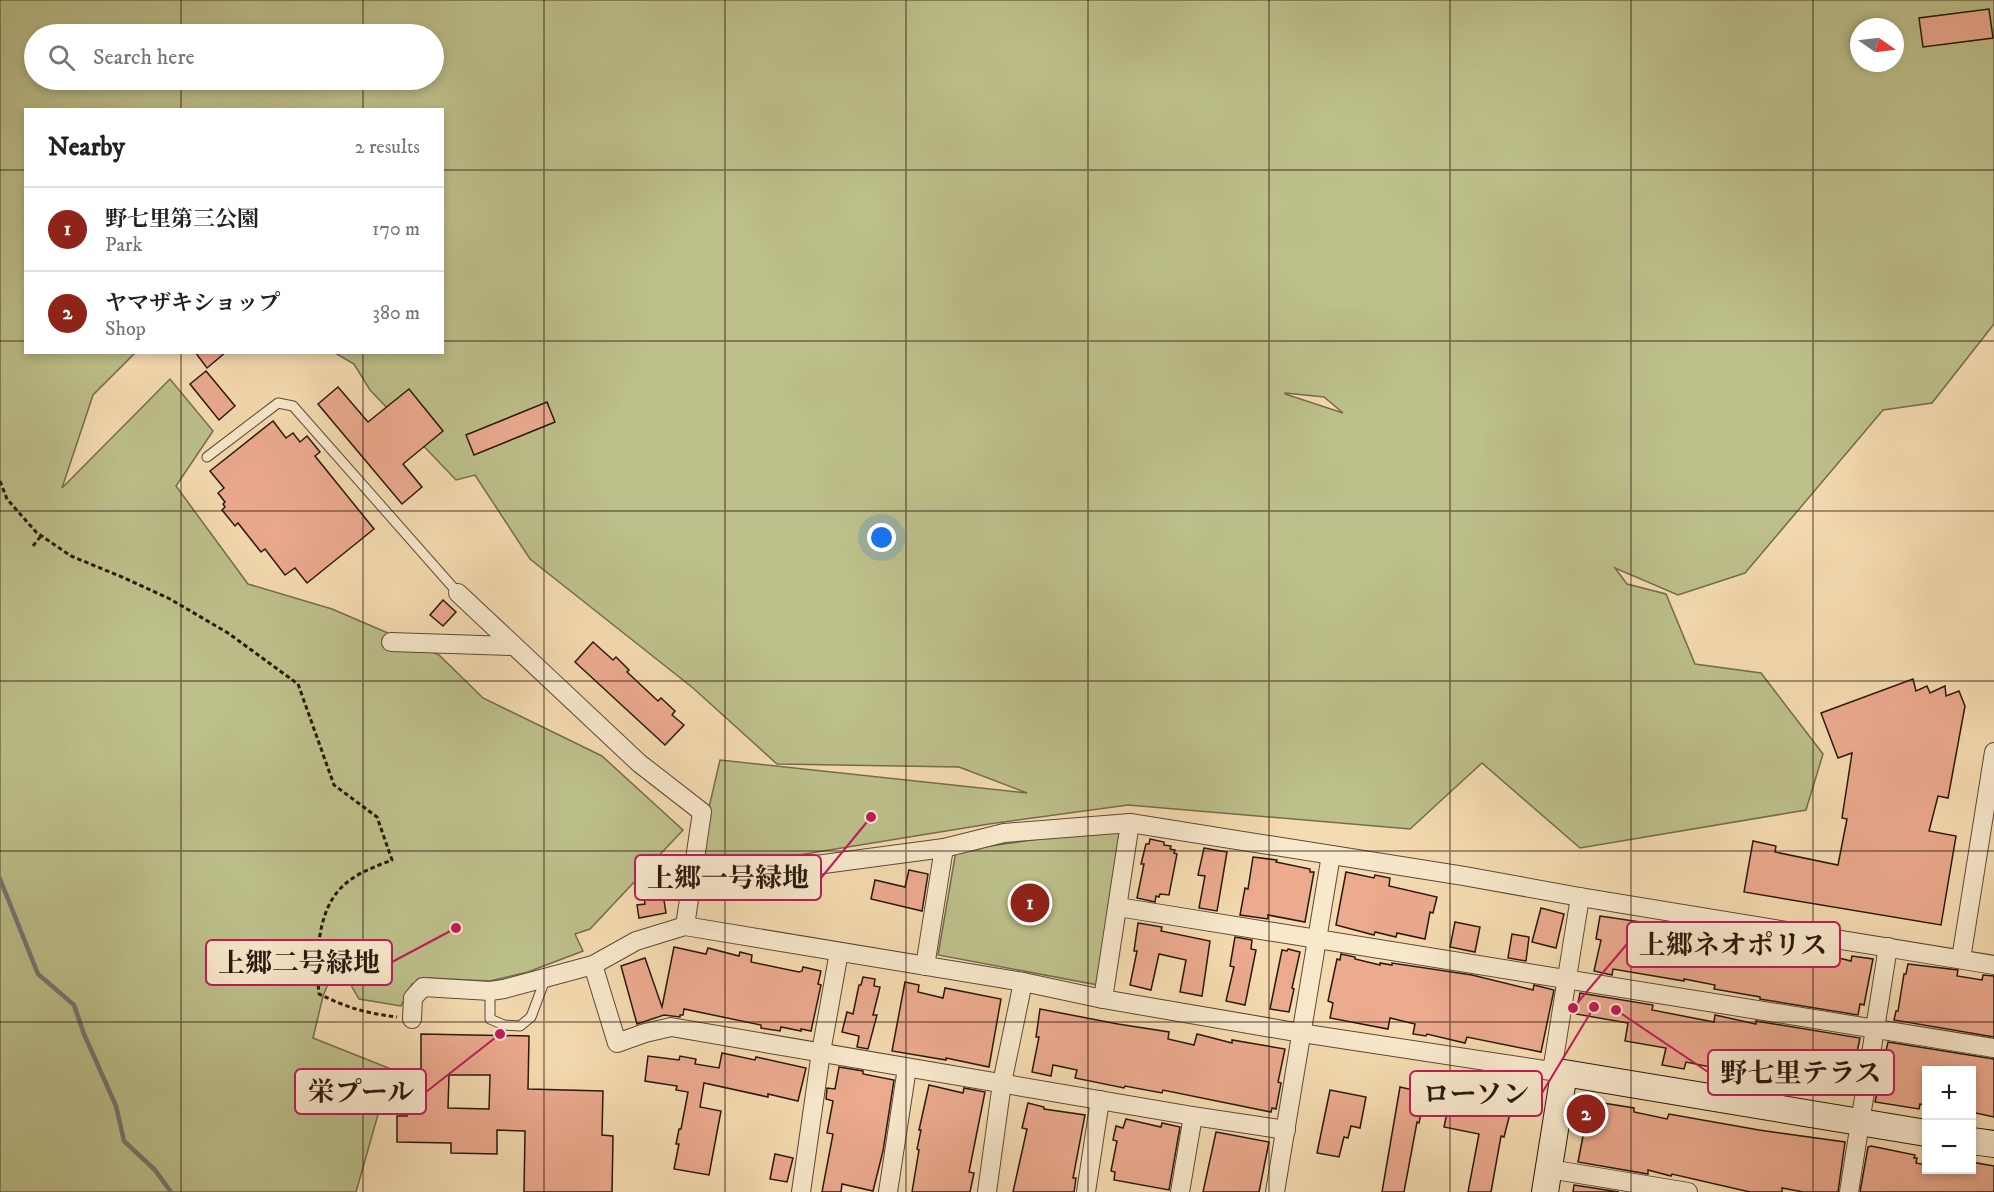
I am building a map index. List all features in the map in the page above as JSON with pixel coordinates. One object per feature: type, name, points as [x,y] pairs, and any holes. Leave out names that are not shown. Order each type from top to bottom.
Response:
[{"type":"street","points":[[458,593],[639,763],[702,812],[685,926]]},
{"type":"street","points":[[392,642],[513,646]]},
{"type":"street","points":[[1961,959],[1994,752]]},
{"type":"street","points":[[692,884],[944,848],[1004,833],[1130,823],[1464,876],[1994,965]]},
{"type":"street","points":[[1103,999],[1130,823]]},
{"type":"street","points":[[924,966],[944,848]]},
{"type":"street","points":[[1275,1192],[1331,855]]},
{"type":"street","points":[[1580,897],[1567,979],[1547,1180],[1688,1192]]},
{"type":"street","points":[[1118,907],[1994,1048]]},
{"type":"street","points":[[411,1019],[413,998],[423,987],[490,991],[504,989],[593,965],[636,941],[685,926],[1023,982],[1103,999],[1301,1033],[1558,1072],[1922,1132]]},
{"type":"street","points":[[1849,1192],[1888,947]]},
{"type":"street","points":[[801,1192],[821,1052],[839,952]]},
{"type":"street","points":[[593,965],[617,1043],[671,1027],[1286,1130]]},
{"type":"street","points":[[987,1192],[1002,1083],[1023,982]]},
{"type":"street","points":[[888,1192],[908,1068]]},
{"type":"street","points":[[1086,1192],[1100,1100]]},
{"type":"street","points":[[1180,1192],[1193,1116]]},
{"type":"street","points":[[1976,1142],[1994,1144]]},
{"type":"lane","points":[[207,457],[278,403],[293,406],[458,593]]},
{"type":"lane","points":[[490,991],[490,1019],[504,1025],[520,1026],[531,1017],[546,977]]},
{"type":"path","points":[[0,481],[7,499],[42,536],[71,556],[170,599],[228,633],[298,684],[333,785],[377,817],[392,860],[362,872],[339,890],[328,909],[320,935],[316,962],[319,994],[363,1012],[411,1019]]},
{"type":"path","points":[[33,546],[42,536]]},
{"type":"green space","points":[[0,0],[1994,0],[1994,324],[1932,403],[1883,410],[1745,573],[1678,595],[1615,568],[1627,584],[1666,594],[1695,664],[1761,673],[1823,754],[1806,810],[1580,848],[1482,763],[1410,829],[1128,805],[989,824],[694,872],[720,760],[1027,793],[959,767],[777,764],[693,688],[530,559],[475,475],[456,480],[370,390],[354,364],[337,354],[444,354],[444,108],[24,108],[24,354],[134,354],[93,395],[62,488],[170,379],[213,431],[176,486],[248,584],[332,609],[439,655],[483,698],[602,756],[683,830],[590,929],[575,934],[583,951],[528,972],[490,981],[428,978],[412,984],[401,1006],[359,999],[344,973],[340,956],[323,996],[313,1038],[391,1069],[356,1192],[0,1192]],"holes":[[[1285,393],[1324,397],[1343,413]]]},
{"type":"green space","points":[[1126,826],[1098,985],[938,955],[956,851]]},
{"type":"building","points":[[1989,9],[1993,38],[1923,47],[1919,18]]},
{"type":"building","points":[[196,354],[224,354],[207,368]]},
{"type":"building","points":[[206,371],[235,406],[219,420],[190,384]]},
{"type":"building","points":[[338,387],[368,422],[409,389],[443,431],[403,464],[422,487],[402,504],[318,404]]},
{"type":"building","points":[[547,402],[555,422],[474,455],[466,435]]},
{"type":"building","points":[[273,421],[286,438],[293,433],[300,442],[307,436],[320,452],[315,456],[374,529],[307,583],[295,568],[285,575],[265,549],[261,552],[238,523],[235,526],[222,510],[225,502],[218,493],[224,488],[210,471]]},
{"type":"building","points":[[443,600],[456,612],[443,626],[430,615]]},
{"type":"building","points":[[593,642],[613,660],[616,657],[629,670],[627,672],[658,701],[661,698],[675,711],[672,715],[684,725],[665,745],[575,662]]},
{"type":"building","points":[[1913,679],[1916,691],[1927,686],[1930,693],[1945,686],[1946,696],[1959,691],[1965,706],[1948,798],[1938,796],[1929,831],[1956,836],[1941,925],[1744,892],[1753,841],[1776,846],[1775,852],[1838,865],[1847,819],[1842,818],[1852,753],[1838,758],[1821,713]]},
{"type":"building","points":[[1150,839],[1164,842],[1164,845],[1171,846],[1170,849],[1175,850],[1174,853],[1177,854],[1169,895],[1156,896],[1155,902],[1137,898],[1144,864],[1141,864],[1146,844],[1149,844]]},
{"type":"building","points":[[1204,848],[1227,852],[1217,911],[1199,908],[1205,876],[1198,875]]},
{"type":"building","points":[[1253,857],[1277,860],[1276,862],[1310,869],[1310,872],[1314,872],[1305,922],[1268,915],[1268,919],[1240,915],[1245,888],[1248,889]]},
{"type":"building","points":[[909,870],[928,874],[922,911],[871,899],[875,880],[905,887]]},
{"type":"building","points":[[1346,872],[1374,878],[1375,875],[1390,878],[1389,886],[1437,897],[1433,913],[1430,912],[1425,939],[1397,933],[1396,937],[1375,932],[1374,935],[1336,925]]},
{"type":"building","points":[[663,894],[666,913],[639,918],[637,905],[645,904],[644,898]]},
{"type":"building","points":[[1541,908],[1564,914],[1556,948],[1532,942]]},
{"type":"building","points":[[1600,916],[1668,926],[1667,930],[1692,935],[1693,929],[1708,932],[1707,936],[1744,943],[1743,948],[1768,953],[1770,940],[1790,944],[1788,950],[1822,958],[1823,954],[1851,961],[1852,956],[1873,959],[1864,1005],[1860,1004],[1858,1015],[1760,999],[1760,997],[1714,989],[1715,985],[1684,979],[1684,981],[1613,969],[1612,975],[1594,971],[1601,940],[1596,939]]},
{"type":"building","points":[[1455,922],[1480,927],[1475,952],[1450,947]]},
{"type":"building","points":[[1138,923],[1162,927],[1161,931],[1210,941],[1202,996],[1180,992],[1186,960],[1159,954],[1151,990],[1130,985],[1137,951],[1134,951]]},
{"type":"building","points":[[1512,934],[1529,937],[1526,961],[1508,958]]},
{"type":"building","points":[[1235,937],[1252,940],[1251,949],[1256,950],[1245,1005],[1226,1001],[1234,967],[1230,966]]},
{"type":"building","points":[[674,947],[706,954],[708,948],[739,956],[740,952],[752,955],[751,962],[799,972],[803,967],[821,971],[818,984],[821,985],[811,1031],[781,1027],[780,1031],[761,1028],[761,1025],[684,1009],[680,1017],[664,1015],[637,1024],[621,966],[645,958],[662,1007]]},
{"type":"building","points":[[1288,949],[1300,952],[1289,1012],[1270,1009],[1282,950],[1287,951]]},
{"type":"building","points":[[1341,954],[1380,965],[1380,963],[1392,965],[1392,963],[1472,975],[1533,990],[1534,985],[1554,990],[1541,1052],[1467,1037],[1465,1043],[1427,1034],[1426,1036],[1413,1034],[1415,1024],[1390,1018],[1388,1029],[1330,1018],[1333,1003],[1328,1001],[1337,959],[1340,960]]},
{"type":"building","points":[[1908,964],[1958,970],[1957,976],[1982,980],[1983,975],[1994,976],[1994,1037],[1894,1020]]},
{"type":"building","points":[[863,977],[875,979],[874,986],[880,987],[873,1015],[877,1015],[868,1049],[857,1047],[859,1036],[842,1032],[847,1012],[853,1014]]},
{"type":"building","points":[[905,982],[919,985],[918,992],[943,998],[945,988],[1001,999],[989,1067],[946,1058],[946,1060],[892,1051]]},
{"type":"building","points":[[1580,993],[1653,1005],[1652,1010],[1714,1022],[1715,1015],[1756,1024],[1756,1021],[1860,1038],[1848,1095],[1795,1081],[1796,1073],[1772,1068],[1769,1083],[1749,1079],[1750,1075],[1686,1062],[1684,1069],[1662,1065],[1666,1048],[1625,1041],[1628,1023],[1576,1014]]},
{"type":"building","points":[[1040,1009],[1169,1032],[1168,1039],[1194,1045],[1197,1034],[1232,1043],[1232,1040],[1285,1049],[1278,1082],[1281,1083],[1276,1109],[1272,1108],[1271,1112],[1163,1090],[1162,1093],[1125,1086],[1124,1088],[1075,1078],[1077,1070],[1053,1065],[1051,1076],[1032,1072],[1039,1037],[1036,1037]]},
{"type":"building","points":[[421,1034],[529,1036],[528,1089],[603,1091],[602,1135],[613,1136],[612,1192],[524,1192],[525,1131],[497,1130],[497,1154],[451,1153],[451,1143],[397,1142],[397,1116],[407,1116],[408,1071],[421,1071]],"holes":[[[449,1075],[490,1075],[489,1109],[448,1108]]]},
{"type":"building","points":[[1888,1042],[1994,1059],[1994,1117],[1976,1113],[1976,1066],[1922,1066],[1922,1104],[1920,1104],[1919,1109],[1875,1102]]},
{"type":"building","points":[[722,1053],[755,1060],[756,1057],[806,1068],[798,1101],[704,1083],[700,1107],[721,1111],[709,1175],[674,1169],[679,1144],[676,1144],[688,1092],[676,1090],[677,1086],[645,1081],[648,1056],[679,1060],[680,1056],[696,1059],[695,1064],[719,1068]]},
{"type":"building","points":[[839,1067],[894,1080],[883,1151],[873,1191],[842,1184],[841,1192],[822,1192],[833,1134],[827,1133],[833,1101],[826,1099],[827,1088],[835,1089]]},
{"type":"building","points":[[929,1085],[963,1093],[964,1088],[985,1092],[969,1172],[974,1173],[970,1192],[912,1192],[919,1150],[917,1149],[921,1130],[919,1130]]},
{"type":"building","points":[[1455,1086],[1514,1098],[1504,1137],[1501,1136],[1491,1192],[1468,1192],[1479,1134],[1444,1127],[1452,1090],[1454,1091]]},
{"type":"building","points":[[1400,1087],[1422,1092],[1420,1104],[1423,1104],[1419,1123],[1417,1122],[1404,1192],[1382,1192]]},
{"type":"building","points":[[1330,1090],[1366,1097],[1360,1128],[1351,1126],[1348,1138],[1344,1137],[1339,1157],[1317,1153]]},
{"type":"building","points":[[1584,1100],[1634,1108],[1634,1112],[1667,1119],[1669,1114],[1845,1142],[1838,1192],[1803,1192],[1782,1188],[1782,1192],[1750,1192],[1672,1174],[1671,1176],[1648,1170],[1648,1174],[1578,1162],[1584,1131],[1578,1130]]},
{"type":"building","points":[[1028,1103],[1044,1107],[1044,1109],[1085,1115],[1073,1178],[1076,1178],[1074,1192],[1013,1192],[1027,1129],[1022,1128]]},
{"type":"building","points":[[1126,1119],[1161,1127],[1162,1123],[1180,1127],[1169,1190],[1114,1180],[1115,1172],[1111,1171],[1117,1141],[1113,1140],[1116,1126],[1123,1128]]},
{"type":"building","points":[[1216,1132],[1269,1142],[1259,1192],[1203,1192]]},
{"type":"building","points":[[1868,1147],[1915,1155],[1916,1163],[1922,1164],[1922,1174],[1976,1174],[1976,1163],[1994,1166],[1994,1192],[1860,1192]]},
{"type":"building","points":[[775,1154],[793,1158],[787,1182],[770,1179]]},
{"type":"building","points":[[1574,1185],[1619,1192],[1573,1192]]},
{"type":"waterway","points":[[0,879],[38,974],[74,1005],[84,1034],[116,1106],[124,1141],[155,1170],[171,1192]]},
{"type":"place","name":"上郷一号緑地","points":[[871,817]]},
{"type":"place","name":"野七里第三公園","points":[[1030,903]]},
{"type":"place","name":"上郷二号緑地","points":[[456,928]]},
{"type":"place","name":"ローソン","points":[[1594,1007]]},
{"type":"place","name":"上郷ネオポリス","points":[[1573,1008]]},
{"type":"place","name":"野七里テラス","points":[[1616,1010]]},
{"type":"place","name":"栄プール","points":[[500,1034]]},
{"type":"place","name":"ヤマザキショップ","points":[[1586,1114]]}]
